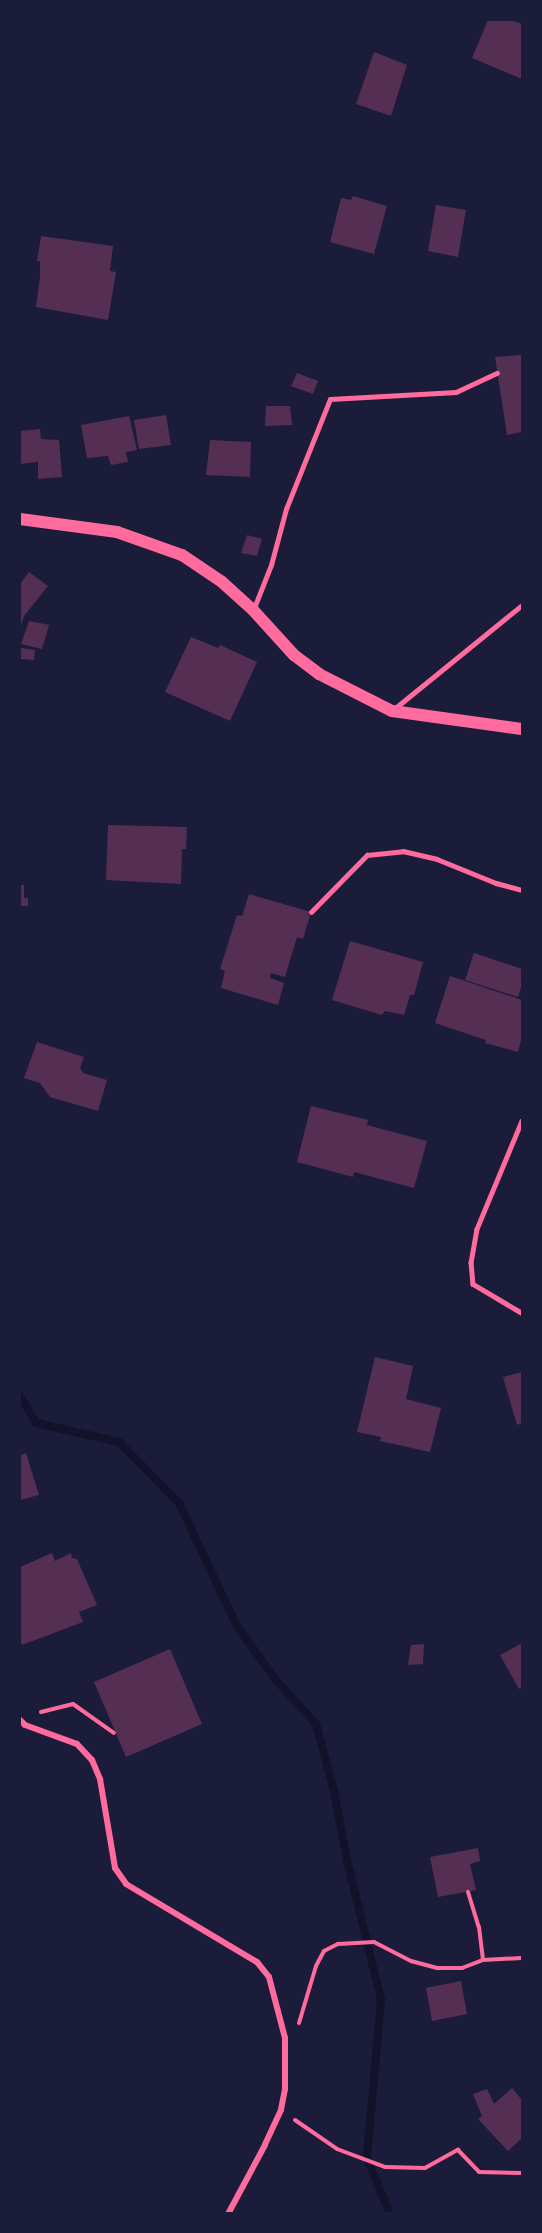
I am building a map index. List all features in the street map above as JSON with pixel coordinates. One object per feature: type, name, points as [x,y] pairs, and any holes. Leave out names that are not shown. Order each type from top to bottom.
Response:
[{"type":"main road","points":[[20,519],[117,532],[182,555],[222,582],[254,610],[294,655],[319,674],[392,711],[522,729]]},
{"type":"street","points":[[20,1720],[25,1725],[77,1744],[92,1760],[100,1779],[115,1868],[126,1884],[257,1962],[269,1977],[287,2052],[281,2110],[228,2214]]},
{"type":"lane","points":[[254,610],[271,565],[286,509],[330,399],[456,392],[497,373]]},
{"type":"lane","points":[[392,711],[522,605]]},
{"type":"lane","points":[[311,912],[367,855],[403,851],[437,859],[496,883],[522,890]]},
{"type":"lane","points":[[522,1121],[477,1229],[471,1262],[473,1284],[522,1313]]},
{"type":"path","points":[[33,1714],[73,1704],[114,1733]]},
{"type":"path","points":[[468,1892],[479,1927],[483,1960]]},
{"type":"path","points":[[287,2052],[302,2017],[316,1966],[324,1951],[338,1944],[374,1942],[411,1961],[438,1968],[462,1968],[483,1960],[522,1958]]},
{"type":"path","points":[[281,2110],[337,2150],[385,2167],[425,2168],[458,2150],[479,2172],[522,2173]]},
{"type":"building","points":[[488,20],[511,20],[522,24],[522,79],[472,58]]},
{"type":"building","points":[[374,52],[407,65],[391,116],[356,104]]},
{"type":"building","points":[[353,196],[387,206],[374,254],[330,242],[341,198],[351,200]]},
{"type":"building","points":[[436,205],[466,210],[458,257],[428,251]]},
{"type":"building","points":[[41,236],[113,246],[110,271],[116,272],[108,320],[36,307],[40,277],[40,261],[37,261]]},
{"type":"building","points":[[522,355],[522,432],[507,435],[495,357]]},
{"type":"building","points":[[297,373],[318,381],[313,394],[291,386]]},
{"type":"building","points":[[266,406],[290,406],[292,425],[265,426]]},
{"type":"building","points":[[166,415],[171,445],[139,449],[134,420]]},
{"type":"building","points":[[129,416],[137,450],[126,452],[128,462],[111,465],[108,456],[87,458],[81,425]]},
{"type":"building","points":[[40,429],[41,439],[59,440],[62,477],[38,479],[38,462],[20,464],[20,431]]},
{"type":"building","points":[[210,440],[251,442],[250,477],[206,475]]},
{"type":"building","points":[[247,535],[262,539],[257,556],[241,553]]},
{"type":"building","points":[[29,572],[48,586],[24,616],[20,628],[20,584]]},
{"type":"building","points":[[29,621],[49,625],[42,649],[21,644]]},
{"type":"building","points":[[191,637],[218,648],[220,645],[257,662],[230,721],[165,692]]},
{"type":"building","points":[[21,648],[35,650],[34,660],[20,659]]},
{"type":"building","points":[[108,825],[187,827],[186,849],[182,849],[181,884],[106,880]]},
{"type":"building","points":[[20,885],[24,885],[24,898],[28,898],[28,906],[20,906]]},
{"type":"building","points":[[249,894],[311,912],[303,939],[297,937],[285,977],[271,973],[270,978],[284,983],[278,1005],[221,988],[225,971],[220,969],[237,915],[242,916]]},
{"type":"building","points":[[350,941],[423,962],[414,995],[410,995],[404,1015],[385,1011],[382,1015],[332,1000]]},
{"type":"building","points":[[474,953],[522,969],[522,984],[518,997],[465,980]]},
{"type":"building","points":[[450,976],[522,1000],[522,1036],[518,1052],[485,1043],[486,1040],[435,1023]]},
{"type":"building","points":[[37,1042],[84,1057],[80,1068],[83,1073],[107,1080],[98,1111],[50,1097],[40,1083],[24,1078]]},
{"type":"building","points":[[311,1106],[368,1120],[367,1125],[427,1141],[414,1188],[354,1172],[353,1177],[297,1162]]},
{"type":"building","points":[[375,1357],[413,1366],[406,1399],[441,1408],[430,1452],[380,1441],[381,1437],[357,1432]]},
{"type":"building","points":[[522,1372],[522,1423],[517,1425],[503,1377]]},
{"type":"building","points":[[26,1453],[39,1495],[20,1500],[20,1456]]},
{"type":"building","points":[[52,1553],[55,1561],[71,1553],[72,1558],[77,1559],[97,1605],[79,1612],[83,1622],[22,1645],[20,1638],[20,1567]]},
{"type":"building","points":[[522,1643],[522,1687],[519,1689],[500,1655]]},
{"type":"building","points":[[424,1644],[423,1664],[408,1665],[411,1645]]},
{"type":"building","points":[[170,1649],[202,1724],[126,1757],[94,1682]]},
{"type":"building","points":[[478,1848],[480,1861],[470,1864],[476,1890],[438,1897],[430,1857]]},
{"type":"building","points":[[461,1981],[467,2014],[432,2021],[426,1988]]},
{"type":"building","points":[[512,2088],[522,2100],[522,2138],[508,2151],[478,2119],[482,2116],[473,2094],[487,2089],[494,2104]]},
{"type":"waterway","points":[[20,1396],[36,1423],[119,1442],[179,1503],[237,1626],[276,1680],[316,1724],[334,1791],[347,1860],[381,2000],[367,2158],[390,2214]]}]
